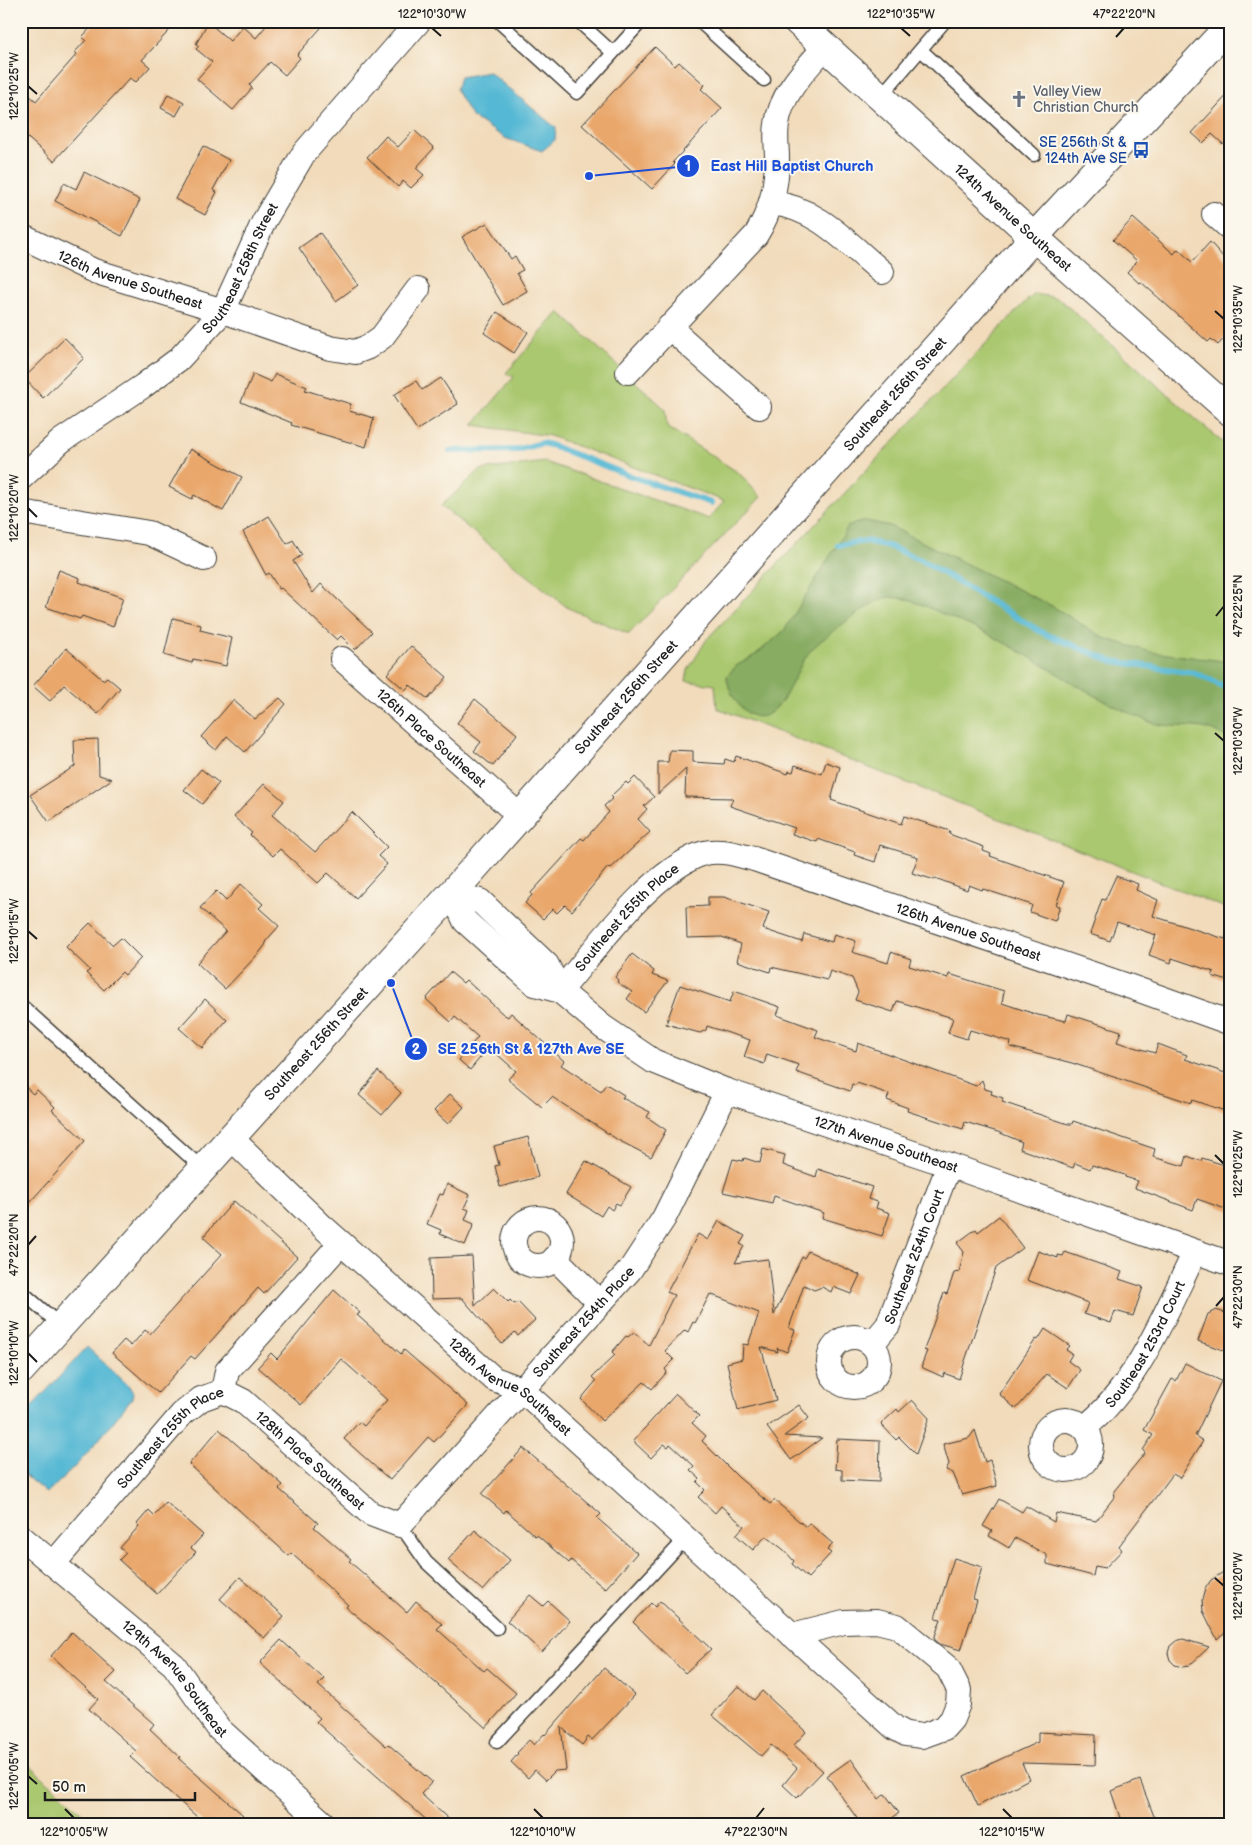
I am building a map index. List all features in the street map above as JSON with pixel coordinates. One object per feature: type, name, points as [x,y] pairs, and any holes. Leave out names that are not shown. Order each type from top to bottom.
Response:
[{"type":"main road","name":"124th Avenue Southeast","points":[[797,21],[1034,238],[1231,412]]},
{"type":"main road","name":"Southeast 256th Street","points":[[21,1370],[452,892],[1034,238],[1231,24]]},
{"type":"street","name":"Southeast 258th Street","points":[[21,478],[61,441],[179,360],[223,311],[264,220],[304,153],[419,21]]},
{"type":"street","points":[[628,372],[756,235],[771,203],[776,178],[777,124],[780,110],[799,76],[825,46]]},
{"type":"street","points":[[771,203],[793,206],[815,216],[882,272]]},
{"type":"street","name":"126th Avenue Southeast","points":[[21,236],[94,271],[223,311],[330,348],[355,352],[368,347],[382,337],[418,289]]},
{"type":"street","points":[[669,328],[759,407]]},
{"type":"street","points":[[21,512],[149,533],[204,559]]},
{"type":"street","name":"126th Place Southeast","points":[[342,658],[520,816]]},
{"type":"street","name":"126th Avenue Southeast","points":[[703,854],[727,852],[754,859],[1131,986],[1231,1023]]},
{"type":"street","name":"Southeast 255th Place","points":[[560,991],[641,896],[673,869],[703,854]]},
{"type":"street","name":"127th Avenue Southeast","points":[[452,892],[480,901],[547,965],[560,991],[603,1027],[653,1061],[727,1091],[949,1165],[1231,1264]]},
{"type":"street","name":"Southeast 254th Place","points":[[400,1525],[630,1270],[664,1218],[727,1091]]},
{"type":"street","name":"128th Avenue Southeast","points":[[230,1137],[341,1243],[494,1379],[521,1389],[895,1728],[906,1734],[922,1736],[944,1728],[952,1719],[958,1704],[957,1682],[948,1668],[897,1626],[877,1621],[844,1622],[792,1634]]},
{"type":"street","name":"Southeast 254th Court","points":[[872,1344],[888,1325],[949,1165]]},
{"type":"street","name":"Southeast 255th Place","points":[[53,1564],[182,1414],[201,1399],[223,1392],[227,1371],[341,1243]]},
{"type":"street","name":"Southeast 253rd Court","points":[[1084,1428],[1104,1412],[1148,1348],[1195,1252]]},
{"type":"street","points":[[555,1258],[600,1303]]},
{"type":"street","name":"128th Place Southeast","points":[[223,1392],[243,1401],[371,1514],[400,1525]]},
{"type":"street","name":"129th Avenue Southeast","points":[[21,1537],[174,1665],[219,1729],[324,1824]]},
{"type":"lane","points":[[498,21],[577,93],[642,21]]},
{"type":"lane","points":[[578,21],[613,53]]},
{"type":"lane","points":[[699,21],[764,80]]},
{"type":"lane","points":[[880,97],[945,21]]},
{"type":"lane","points":[[921,50],[1034,155]]},
{"type":"lane","points":[[21,1005],[202,1168]]},
{"type":"lane","points":[[21,1291],[61,1326]]},
{"type":"lane","points":[[400,1525],[426,1562],[498,1628]]},
{"type":"lane","points":[[497,1742],[686,1538]]},
{"type":"green space","points":[[1035,294],[1058,298],[1231,450],[1231,910],[717,708],[715,685],[686,681],[688,670],[707,639],[1024,303]]},
{"type":"green space","points":[[559,312],[665,409],[667,427],[739,473],[761,497],[629,634],[568,608],[441,506],[480,470],[545,462],[709,519],[724,501],[550,436],[473,425],[514,377],[506,373]]},
{"type":"green space","points":[[866,521],[890,526],[1052,606],[1104,638],[1151,652],[1231,662],[1231,739],[1206,729],[1150,722],[1101,699],[984,632],[912,601],[893,597],[879,600],[847,621],[816,645],[801,665],[782,700],[770,713],[754,716],[747,713],[735,700],[727,676],[736,666],[755,655],[784,631],[849,525]]},
{"type":"green space","points":[[21,1758],[95,1824],[21,1824]]},
{"type":"water","points":[[489,72],[556,128],[555,140],[542,151],[505,138],[471,116],[456,90],[460,77]]},
{"type":"water","points":[[87,1347],[129,1386],[133,1393],[132,1398],[81,1460],[46,1493],[21,1472],[21,1418]]},
{"type":"building","points":[[97,21],[178,21],[142,60],[150,67],[136,82],[130,78],[54,161],[21,132],[21,105],[30,96],[36,101],[77,54],[75,52],[86,40],[82,37]]},
{"type":"building","points":[[270,21],[327,21],[297,55],[300,58],[285,75],[270,62],[249,85],[252,88],[233,110],[197,79],[212,62],[196,49],[199,46],[196,44],[208,22],[230,41],[243,26],[256,38]]},
{"type":"building","points":[[655,47],[675,66],[679,62],[705,85],[701,89],[722,108],[673,162],[675,164],[652,189],[582,125]]},
{"type":"building","points":[[1231,91],[1231,135],[1223,144],[1212,134],[1203,143],[1192,133]]},
{"type":"building","points":[[168,94],[184,102],[176,116],[161,108]]},
{"type":"building","points":[[414,130],[434,148],[416,168],[424,175],[411,188],[403,181],[398,187],[367,157],[386,136],[398,147]]},
{"type":"building","points":[[203,146],[229,160],[213,190],[217,192],[205,215],[175,199]]},
{"type":"building","points":[[84,172],[140,200],[122,236],[55,201],[64,183],[76,189]]},
{"type":"building","points":[[1133,218],[1174,254],[1178,249],[1192,262],[1210,242],[1231,266],[1231,331],[1218,345],[1211,339],[1208,342],[1141,282],[1139,283],[1127,272],[1137,261],[1113,240]]},
{"type":"building","points":[[487,223],[511,259],[515,256],[523,270],[517,273],[527,291],[503,305],[462,237]]},
{"type":"building","points":[[320,233],[358,285],[336,301],[299,248]]},
{"type":"building","points":[[497,312],[528,332],[514,353],[484,333]]},
{"type":"building","points":[[65,338],[84,358],[43,398],[24,378]]},
{"type":"building","points":[[253,374],[271,382],[275,374],[307,387],[305,390],[351,404],[349,411],[374,418],[366,447],[291,425],[292,423],[241,402]]},
{"type":"building","points":[[441,378],[458,404],[417,430],[394,395],[416,381],[422,390]]},
{"type":"building","points":[[190,449],[242,477],[223,511],[194,495],[192,499],[169,487]]},
{"type":"building","points":[[269,516],[287,544],[293,540],[302,555],[293,561],[313,593],[321,584],[372,632],[355,650],[341,636],[337,640],[281,588],[279,589],[269,573],[266,575],[243,532]]},
{"type":"building","points":[[59,570],[80,578],[79,582],[123,598],[113,627],[82,616],[80,619],[46,607]]},
{"type":"building","points":[[173,618],[201,625],[200,630],[232,638],[226,666],[193,659],[192,663],[164,655]]},
{"type":"building","points":[[411,646],[447,677],[428,699],[410,685],[405,690],[387,674]]},
{"type":"building","points":[[66,648],[103,680],[107,677],[120,688],[98,714],[64,685],[50,701],[33,686]]},
{"type":"building","points":[[280,698],[286,704],[245,752],[227,736],[216,750],[201,737],[233,700],[255,719]]},
{"type":"building","points":[[475,699],[517,734],[493,766],[474,751],[481,742],[457,723]]},
{"type":"building","points":[[98,739],[99,775],[112,779],[49,822],[30,795],[75,766],[74,740]]},
{"type":"building","points":[[670,750],[693,751],[693,762],[724,764],[725,759],[734,762],[736,756],[788,774],[789,771],[793,772],[795,765],[822,774],[826,762],[840,767],[831,800],[901,824],[904,816],[950,831],[949,834],[984,847],[983,851],[991,854],[990,856],[1064,882],[1056,905],[1060,906],[1055,921],[1030,912],[1032,905],[969,885],[967,890],[935,878],[935,880],[912,873],[918,857],[880,845],[875,862],[854,855],[855,852],[818,839],[817,842],[792,834],[795,828],[730,806],[733,798],[685,797],[686,769],[658,794],[658,762],[668,762]]},
{"type":"building","points":[[201,769],[219,783],[202,804],[184,790]]},
{"type":"building","points":[[635,777],[654,797],[644,806],[647,809],[638,819],[650,832],[610,869],[608,867],[572,911],[565,905],[557,913],[553,909],[543,919],[525,903],[532,895],[531,893],[581,838],[584,840],[609,812],[604,806],[613,798],[611,796],[626,782],[628,784]]},
{"type":"building","points":[[264,784],[284,801],[272,815],[315,852],[352,812],[387,847],[378,856],[387,864],[356,898],[328,873],[318,883],[280,849],[273,856],[234,817]]},
{"type":"building","points":[[1116,876],[1138,884],[1136,890],[1158,900],[1153,916],[1225,939],[1228,930],[1231,930],[1231,982],[1212,976],[1214,972],[1172,958],[1171,963],[1149,955],[1156,935],[1117,922],[1110,941],[1090,934],[1102,899],[1105,900]]},
{"type":"building","points":[[241,884],[263,904],[259,908],[279,926],[265,942],[266,944],[260,952],[225,989],[197,963],[226,931],[200,908],[216,891],[226,901]]},
{"type":"building","points":[[708,897],[724,897],[769,912],[763,929],[802,942],[804,934],[832,942],[834,934],[856,941],[852,952],[888,963],[891,952],[911,959],[909,966],[948,978],[949,974],[1004,991],[1002,1003],[1038,1015],[1066,1021],[1068,1014],[1121,1031],[1117,1042],[1155,1053],[1158,1044],[1187,1055],[1185,1059],[1231,1075],[1231,1113],[1192,1100],[1191,1103],[1072,1063],[1010,1047],[1011,1042],[970,1030],[967,1039],[948,1033],[953,1018],[897,1001],[893,1012],[855,1000],[858,992],[852,978],[830,971],[827,980],[771,967],[770,972],[737,961],[741,944],[722,937],[687,938],[686,907],[708,906]]},
{"type":"building","points":[[90,923],[113,945],[121,938],[141,958],[125,975],[122,972],[104,990],[86,973],[90,970],[66,947]]},
{"type":"building","points":[[632,954],[654,971],[652,975],[668,981],[644,1012],[627,999],[632,992],[617,982],[618,980],[615,977]]},
{"type":"building","points":[[450,972],[463,983],[466,980],[503,1014],[508,1017],[511,1013],[564,1061],[561,1065],[601,1091],[606,1084],[624,1095],[622,1098],[650,1112],[647,1117],[666,1130],[651,1157],[618,1140],[552,1097],[542,1107],[508,1079],[516,1071],[489,1047],[470,1070],[459,1060],[478,1037],[455,1017],[451,1022],[426,999]]},
{"type":"building","points":[[680,985],[730,1002],[734,991],[780,1007],[777,1015],[818,1030],[815,1037],[856,1051],[858,1043],[976,1086],[982,1080],[985,1089],[992,1091],[991,1094],[1003,1098],[1002,1102],[1068,1124],[1072,1124],[1073,1121],[1155,1149],[1153,1157],[1184,1166],[1187,1156],[1201,1161],[1202,1158],[1231,1167],[1231,1211],[1197,1199],[1193,1210],[1135,1188],[1138,1181],[1125,1177],[1125,1175],[1092,1165],[1090,1169],[1075,1163],[1073,1168],[1020,1149],[1022,1142],[998,1132],[965,1122],[963,1129],[907,1111],[908,1108],[887,1100],[889,1094],[857,1083],[856,1085],[852,1084],[850,1091],[796,1072],[799,1065],[767,1054],[764,1064],[744,1057],[750,1040],[707,1026],[706,1030],[700,1033],[666,1024]]},
{"type":"building","points":[[205,999],[227,1020],[202,1048],[179,1028]]},
{"type":"building","points":[[378,1071],[401,1093],[382,1115],[359,1095]]},
{"type":"building","points":[[21,1083],[33,1094],[37,1090],[55,1107],[52,1110],[85,1141],[21,1212]]},
{"type":"building","points":[[450,1094],[464,1107],[448,1124],[434,1111]]},
{"type":"building","points":[[528,1137],[538,1177],[500,1187],[495,1166],[499,1165],[494,1146]]},
{"type":"building","points":[[763,1149],[785,1155],[783,1165],[816,1177],[818,1169],[872,1187],[868,1199],[878,1202],[876,1208],[890,1213],[882,1236],[822,1218],[824,1213],[774,1196],[772,1203],[723,1192],[733,1159],[743,1161],[744,1158],[760,1163]]},
{"type":"building","points":[[586,1161],[631,1187],[620,1205],[616,1203],[612,1210],[607,1206],[601,1216],[566,1194]]},
{"type":"building","points":[[447,1184],[470,1195],[464,1208],[469,1210],[465,1220],[474,1224],[465,1245],[440,1234],[441,1230],[427,1224],[440,1194],[443,1195]]},
{"type":"building","points":[[234,1201],[297,1257],[264,1294],[258,1288],[195,1359],[191,1356],[158,1393],[112,1353],[124,1340],[131,1346],[145,1330],[150,1334],[222,1254],[203,1237]]},
{"type":"building","points":[[999,1216],[1023,1248],[996,1268],[959,1379],[944,1373],[943,1377],[923,1368],[922,1364],[927,1351],[924,1350],[944,1293],[947,1294],[954,1273],[959,1272],[964,1252],[957,1243],[976,1229],[978,1232]]},
{"type":"building","points":[[719,1221],[745,1236],[740,1244],[744,1246],[735,1263],[768,1259],[774,1315],[802,1257],[804,1258],[808,1251],[860,1275],[851,1294],[833,1287],[831,1292],[822,1287],[814,1290],[804,1285],[789,1328],[795,1330],[787,1352],[777,1348],[778,1352],[761,1347],[776,1400],[738,1410],[727,1363],[742,1359],[743,1344],[748,1345],[759,1313],[710,1294],[695,1323],[693,1322],[688,1332],[685,1330],[665,1351],[674,1360],[665,1369],[667,1372],[652,1389],[644,1382],[602,1421],[581,1399],[596,1381],[592,1377],[615,1355],[612,1352],[626,1336],[628,1337],[634,1332],[649,1345],[674,1295],[667,1292],[698,1234],[708,1240]]},
{"type":"building","points":[[1038,1251],[1058,1258],[1058,1255],[1063,1256],[1065,1252],[1122,1272],[1119,1279],[1143,1287],[1133,1316],[1115,1311],[1111,1323],[1084,1314],[1088,1303],[1027,1280]]},
{"type":"building","points":[[472,1256],[475,1306],[494,1288],[508,1302],[510,1300],[514,1304],[518,1302],[535,1320],[518,1336],[515,1332],[502,1344],[462,1298],[432,1299],[431,1258]]},
{"type":"building","points":[[334,1290],[360,1313],[357,1315],[401,1354],[404,1350],[468,1405],[434,1442],[428,1437],[390,1480],[344,1439],[359,1422],[364,1426],[387,1400],[341,1359],[301,1405],[258,1367],[271,1353],[277,1359]]},
{"type":"building","points":[[1216,1310],[1231,1315],[1231,1353],[1198,1341],[1208,1314]]},
{"type":"building","points":[[1045,1329],[1070,1346],[1066,1350],[1072,1354],[1068,1361],[1080,1370],[1068,1388],[1047,1374],[1016,1409],[999,1394],[1036,1339],[1038,1340]]},
{"type":"building","points":[[1185,1363],[1221,1381],[1195,1436],[1203,1441],[1180,1478],[1173,1474],[1119,1546],[1122,1550],[1105,1568],[1095,1566],[1093,1576],[1047,1564],[1047,1555],[1015,1538],[1009,1548],[989,1536],[992,1531],[983,1526],[999,1499],[1022,1512],[1026,1506],[1054,1522],[1056,1513],[1096,1521],[1115,1496],[1114,1491],[1145,1453],[1143,1450],[1153,1435],[1144,1430],[1172,1379],[1176,1381]]},
{"type":"building","points":[[676,1394],[699,1416],[692,1423],[706,1436],[702,1441],[738,1477],[770,1504],[774,1500],[806,1527],[809,1523],[833,1544],[827,1550],[831,1553],[808,1578],[792,1564],[794,1561],[784,1550],[766,1536],[753,1550],[736,1535],[744,1526],[721,1506],[715,1513],[698,1497],[705,1490],[697,1482],[700,1479],[690,1470],[694,1466],[670,1444],[668,1447],[664,1444],[651,1458],[633,1441]]},
{"type":"building","points":[[912,1400],[929,1418],[916,1454],[899,1437],[896,1440],[881,1424],[897,1409],[899,1412]]},
{"type":"building","points":[[799,1405],[809,1418],[784,1436],[822,1438],[791,1460],[767,1427]]},
{"type":"building","points":[[219,1429],[283,1485],[279,1489],[318,1523],[314,1527],[351,1559],[349,1561],[407,1612],[416,1601],[442,1624],[437,1629],[484,1671],[487,1668],[516,1693],[486,1728],[410,1660],[346,1607],[348,1605],[291,1553],[289,1556],[189,1464]]},
{"type":"building","points":[[975,1430],[985,1462],[990,1460],[997,1486],[962,1495],[953,1473],[946,1470],[949,1464],[943,1444],[969,1438]]},
{"type":"building","points":[[837,1439],[880,1441],[879,1482],[842,1480],[842,1470],[835,1469]]},
{"type":"building","points":[[523,1448],[601,1514],[597,1518],[637,1553],[605,1589],[571,1560],[569,1563],[506,1510],[504,1513],[482,1494]]},
{"type":"building","points":[[166,1502],[203,1535],[191,1548],[196,1552],[157,1594],[119,1560],[126,1553],[120,1548],[139,1526],[137,1524],[149,1510],[154,1515]]},
{"type":"building","points":[[475,1530],[510,1560],[483,1591],[448,1560]]},
{"type":"building","points":[[954,1558],[982,1567],[973,1599],[977,1600],[961,1650],[940,1644],[934,1639],[941,1619],[935,1618]]},
{"type":"building","points":[[1231,1567],[1231,1627],[1217,1639],[1203,1611],[1202,1600],[1205,1589],[1211,1580]]},
{"type":"building","points":[[240,1577],[284,1616],[264,1638],[220,1599]]},
{"type":"building","points":[[530,1595],[543,1606],[548,1601],[570,1621],[542,1652],[507,1621]]},
{"type":"building","points":[[660,1601],[711,1649],[685,1673],[633,1622],[651,1603],[655,1607]]},
{"type":"building","points":[[72,1632],[116,1672],[106,1682],[154,1724],[150,1729],[180,1757],[178,1758],[243,1815],[235,1824],[205,1824],[130,1757],[136,1751],[89,1709],[98,1699],[51,1656]]},
{"type":"building","points":[[1183,1639],[1209,1647],[1189,1666],[1182,1667],[1175,1665],[1170,1660],[1168,1653],[1170,1646],[1176,1641]]},
{"type":"building","points":[[281,1640],[324,1679],[318,1685],[386,1746],[388,1744],[432,1782],[421,1794],[454,1824],[431,1824],[316,1722],[320,1718],[260,1663]]},
{"type":"building","points":[[604,1668],[635,1695],[592,1740],[588,1737],[582,1745],[561,1727],[566,1770],[555,1771],[546,1780],[535,1770],[528,1778],[511,1762],[517,1753],[529,1740],[534,1745],[545,1735]]},
{"type":"building","points":[[738,1686],[754,1700],[762,1691],[806,1732],[794,1745],[823,1771],[797,1798],[783,1785],[797,1768],[771,1745],[761,1756],[712,1715]]},
{"type":"building","points":[[1038,1732],[1096,1735],[1095,1765],[1022,1763],[1029,1779],[978,1806],[964,1776],[1038,1742]]},
{"type":"building","points":[[851,1759],[879,1799],[885,1794],[899,1813],[884,1824],[861,1824],[827,1776]]},
{"type":"building","points":[[1140,1780],[1157,1824],[1122,1824],[1111,1791]]},
{"type":"waterway","points":[[450,451],[516,450],[542,443],[636,478],[711,503]]},
{"type":"waterway","points":[[838,545],[866,541],[888,546],[921,560],[1043,633],[1112,661],[1195,673],[1231,690]]},
{"type":"place","name":"Valley View Christian Church","points":[[1019,99]]},
{"type":"place","name":"SE 256th St & 124th Ave SE","points":[[1141,150]]},
{"type":"place","name":"East Hill Baptist Church","points":[[589,176]]},
{"type":"place","name":"SE 256th St & 127th Ave SE","points":[[391,983]]}]
